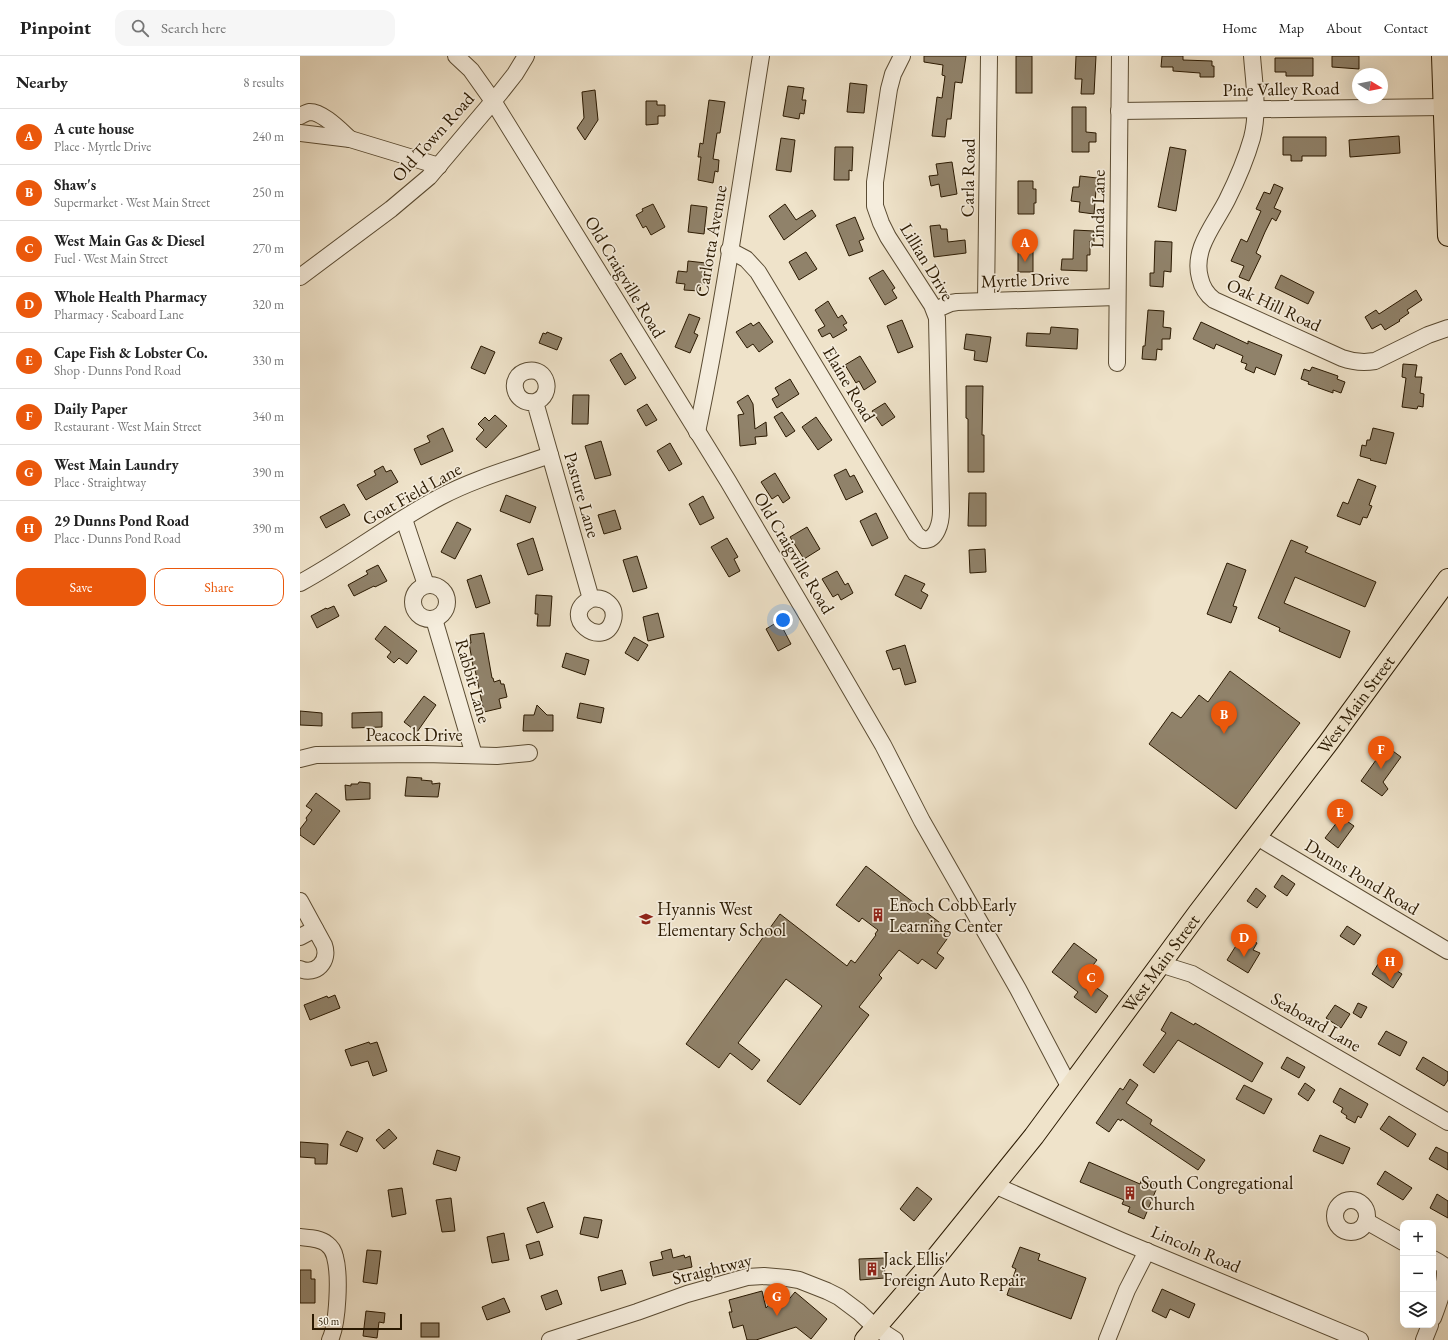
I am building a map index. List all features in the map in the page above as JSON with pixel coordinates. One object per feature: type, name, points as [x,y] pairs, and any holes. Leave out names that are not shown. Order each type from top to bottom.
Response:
[{"type":"main road","points":[[1442,56],[1448,236]]},
{"type":"main road","name":"West Main Street","points":[[870,1334],[915,1282],[1034,1136],[1213,893],[1328,743],[1448,579]]},
{"type":"street","name":"Old Craigville Road","points":[[456,56],[471,70],[493,101],[785,575],[883,745],[922,821],[1018,989],[1070,1088]]},
{"type":"street","name":"Old Town Road","points":[[300,278],[420,186],[439,166],[493,101],[515,74],[526,56]]},
{"type":"street","name":"Carlotta Avenue","points":[[697,432],[706,390],[730,250],[761,56]]},
{"type":"street","name":"Lillian Drive","points":[[902,56],[893,74],[889,90],[875,182],[875,206],[888,238],[935,310],[938,325],[941,519],[935,534],[930,539]]},
{"type":"street","name":"Carla Road","points":[[986,301],[989,56]]},
{"type":"street","name":"Linda Lane","points":[[1117,363],[1120,56]]},
{"type":"street","name":"Oak Hill Road","points":[[1252,56],[1256,110],[1252,137],[1247,154],[1228,198],[1204,241],[1198,259],[1201,284],[1208,296],[1298,339],[1354,362],[1365,363],[1375,361],[1428,335],[1448,328]]},
{"type":"street","name":"Pine Valley Road","points":[[1119,111],[1443,107]]},
{"type":"street","points":[[300,116],[309,112],[327,119],[350,139]]},
{"type":"street","points":[[300,133],[350,139],[439,166]]},
{"type":"street","name":"Elaine Road","points":[[730,250],[746,259],[758,272],[916,534],[923,540],[930,539]]},
{"type":"street","name":"Myrtle Drive","points":[[935,310],[951,303],[1117,297]]},
{"type":"street","name":"Pasture Lane","points":[[535,402],[591,599]]},
{"type":"street","name":"Goat Field Lane","points":[[300,583],[334,564],[361,545],[439,497],[459,488],[550,455]]},
{"type":"street","points":[[404,519],[426,585]]},
{"type":"street","points":[[426,585],[433,585],[440,588],[447,597],[447,605],[444,612],[434,618],[427,619],[420,616],[415,611],[413,604],[413,597],[417,591],[426,585]]},
{"type":"street","name":"Rabbit Lane","points":[[434,618],[474,755]]},
{"type":"street","name":"Peacock Drive","points":[[300,759],[316,755],[497,756],[529,753]]},
{"type":"street","name":"Dunns Pond Road","points":[[1256,837],[1448,951]]},
{"type":"street","points":[[300,901],[325,948],[325,960],[320,966],[314,970],[306,971],[300,969]]},
{"type":"street","points":[[300,937],[315,929]]},
{"type":"street","name":"Seaboard Lane","points":[[1160,964],[1192,974],[1448,1122]]},
{"type":"street","name":"Lincoln Road","points":[[994,1185],[1338,1336],[1360,1340]]},
{"type":"street","points":[[1366,1221],[1400,1240]]},
{"type":"street","points":[[300,1237],[327,1243],[335,1257],[337,1282],[336,1305],[334,1332],[330,1340]]},
{"type":"street","points":[[1107,1340],[1127,1290],[1147,1251]]},
{"type":"street","points":[[1436,1261],[1442,1264],[1445,1268],[1447,1276],[1446,1287],[1436,1311]]},
{"type":"street","name":"Straightway","points":[[550,1340],[710,1287],[747,1277],[764,1276],[799,1280],[827,1291],[839,1297],[859,1312],[870,1334],[895,1340]]},
{"type":"street","points":[[1424,1340],[1429,1328]]},
{"type":"building","points":[[924,56],[966,56],[962,83],[955,82],[951,119],[947,119],[945,137],[932,136],[937,97],[942,98],[945,76],[942,75],[943,65],[924,62]]},
{"type":"building","points":[[1016,56],[1032,56],[1032,93],[1016,93]]},
{"type":"building","points":[[1076,56],[1096,56],[1094,94],[1081,94],[1082,79],[1075,79]]},
{"type":"building","points":[[1162,56],[1183,56],[1183,60],[1212,61],[1212,66],[1214,66],[1214,77],[1200,77],[1200,73],[1173,71],[1173,67],[1161,67]]},
{"type":"building","points":[[1332,56],[1359,56],[1359,68],[1332,67]]},
{"type":"building","points":[[1275,58],[1313,58],[1313,76],[1286,76],[1286,72],[1275,72]]},
{"type":"building","points":[[850,83],[867,85],[864,113],[847,112]]},
{"type":"building","points":[[788,86],[804,88],[802,100],[806,100],[804,114],[800,113],[799,119],[783,116]]},
{"type":"building","points":[[595,90],[598,120],[585,140],[577,128],[584,118],[582,92]]},
{"type":"building","points":[[709,100],[725,102],[720,133],[717,133],[713,159],[719,160],[718,172],[715,171],[713,183],[698,180],[701,157],[698,157],[700,143],[703,144]]},
{"type":"building","points":[[646,101],[657,101],[657,105],[665,105],[665,116],[658,116],[658,124],[646,125]]},
{"type":"building","points":[[1072,107],[1086,107],[1086,132],[1096,133],[1096,142],[1089,142],[1089,152],[1072,152]]},
{"type":"building","points":[[1399,136],[1400,153],[1350,157],[1349,140]]},
{"type":"building","points":[[1283,137],[1326,137],[1326,156],[1302,156],[1302,161],[1291,161],[1291,155],[1283,155]]},
{"type":"building","points":[[781,138],[795,140],[791,172],[776,170]]},
{"type":"building","points":[[835,147],[853,147],[852,171],[849,170],[849,180],[834,180]]},
{"type":"building","points":[[1170,147],[1186,150],[1176,211],[1158,207]]},
{"type":"building","points":[[952,162],[957,194],[941,197],[939,184],[931,186],[929,176],[938,175],[936,164]]},
{"type":"building","points":[[1080,176],[1097,178],[1094,214],[1079,212],[1080,202],[1071,201],[1073,187],[1079,187]]},
{"type":"building","points":[[1018,181],[1033,181],[1033,189],[1036,189],[1034,214],[1018,214]]},
{"type":"building","points":[[1274,184],[1283,188],[1274,208],[1281,211],[1276,221],[1272,218],[1265,232],[1256,253],[1261,256],[1249,281],[1239,277],[1244,266],[1231,261],[1241,239],[1247,242],[1261,211],[1256,209],[1264,192],[1270,194]]},
{"type":"building","points":[[653,204],[665,227],[651,235],[646,226],[643,228],[636,215],[643,211],[642,209]]},
{"type":"building","points":[[785,204],[796,220],[812,210],[816,216],[784,240],[769,216]]},
{"type":"building","points":[[691,205],[707,207],[704,234],[688,232]]},
{"type":"building","points":[[855,217],[864,239],[859,241],[863,251],[849,256],[836,225]]},
{"type":"building","points":[[940,225],[941,229],[947,229],[948,242],[965,240],[966,253],[934,257],[930,226]]},
{"type":"building","points":[[1074,230],[1094,231],[1094,242],[1090,241],[1090,255],[1087,255],[1087,271],[1061,270],[1062,259],[1073,259]]},
{"type":"building","points":[[1020,235],[1033,235],[1033,272],[1018,272]]},
{"type":"building","points":[[1155,241],[1172,242],[1171,272],[1164,271],[1163,287],[1150,286],[1150,273],[1154,273]]},
{"type":"building","points":[[806,252],[817,269],[799,280],[789,262]]},
{"type":"building","points":[[688,261],[706,263],[703,284],[701,284],[700,291],[684,290],[685,284],[676,283],[678,271],[687,272]]},
{"type":"building","points":[[883,270],[895,288],[892,290],[897,298],[885,305],[869,278]]},
{"type":"building","points":[[1281,275],[1314,292],[1308,304],[1275,288]]},
{"type":"building","points":[[1416,290],[1422,300],[1407,310],[1409,313],[1399,320],[1400,321],[1385,330],[1381,324],[1372,329],[1365,317],[1376,310],[1379,314]]},
{"type":"building","points":[[828,301],[838,318],[842,315],[847,323],[843,325],[847,330],[833,338],[830,333],[822,337],[818,330],[825,326],[815,310]]},
{"type":"building","points":[[1148,310],[1164,311],[1163,327],[1171,328],[1170,339],[1162,339],[1162,350],[1157,349],[1156,360],[1142,359],[1143,346],[1145,346]]},
{"type":"building","points":[[689,314],[700,318],[694,333],[698,335],[690,353],[675,347]]},
{"type":"building","points":[[902,320],[913,347],[898,353],[887,326]]},
{"type":"building","points":[[759,322],[773,342],[759,352],[753,344],[747,348],[736,332],[751,323],[753,326]]},
{"type":"building","points":[[1201,322],[1248,344],[1248,341],[1282,355],[1275,375],[1256,367],[1254,373],[1245,369],[1247,364],[1241,362],[1243,356],[1216,344],[1214,349],[1193,339]]},
{"type":"building","points":[[1051,327],[1078,329],[1077,349],[1026,346],[1027,333],[1050,334]]},
{"type":"building","points":[[547,332],[562,338],[557,350],[539,343],[543,333],[546,334]]},
{"type":"building","points":[[966,334],[991,337],[987,362],[974,360],[975,351],[964,349]]},
{"type":"building","points":[[481,346],[495,352],[485,374],[471,368]]},
{"type":"building","points":[[621,353],[636,378],[625,385],[610,360]]},
{"type":"building","points":[[860,356],[876,382],[864,390],[859,381],[856,383],[845,365]]},
{"type":"building","points":[[1403,364],[1417,365],[1415,377],[1422,377],[1420,393],[1424,394],[1423,407],[1418,406],[1417,409],[1402,407],[1406,378],[1402,377]]},
{"type":"building","points":[[1312,367],[1338,376],[1337,379],[1345,382],[1341,393],[1333,390],[1333,393],[1308,384],[1309,382],[1301,379],[1304,369],[1310,371]]},
{"type":"building","points":[[790,379],[799,394],[777,408],[772,399],[779,395],[775,388]]},
{"type":"building","points":[[966,386],[983,386],[982,435],[984,435],[984,472],[968,472],[968,419],[966,418]]},
{"type":"building","points":[[573,395],[589,395],[588,424],[572,424]]},
{"type":"building","points":[[748,395],[753,404],[755,429],[766,422],[767,436],[755,437],[756,444],[740,446],[738,415],[744,414],[737,402]]},
{"type":"building","points":[[885,403],[895,417],[882,426],[872,411]]},
{"type":"building","points":[[647,404],[657,420],[646,426],[637,410]]},
{"type":"building","points":[[782,412],[795,431],[786,437],[774,417]]},
{"type":"building","points":[[495,415],[507,426],[486,448],[476,439],[484,430],[478,424],[485,417],[489,421]]},
{"type":"building","points":[[816,417],[832,440],[818,450],[802,427]]},
{"type":"building","points":[[443,428],[453,451],[421,465],[414,449],[430,442],[427,436]]},
{"type":"building","points":[[1373,428],[1394,433],[1386,464],[1360,456],[1362,445],[1366,446],[1367,440],[1370,440]]},
{"type":"building","points":[[601,441],[611,475],[595,479],[585,446]]},
{"type":"building","points":[[670,443],[682,464],[669,471],[657,451]]},
{"type":"building","points":[[383,466],[386,472],[391,470],[398,482],[366,500],[357,485],[376,475],[374,471]]},
{"type":"building","points":[[846,469],[850,477],[854,475],[863,492],[846,500],[834,475]]},
{"type":"building","points":[[775,473],[790,498],[783,503],[778,495],[772,499],[761,482]]},
{"type":"building","points":[[1358,479],[1376,486],[1369,505],[1372,506],[1367,518],[1363,517],[1360,525],[1337,516],[1343,502],[1348,504]]},
{"type":"building","points":[[969,493],[986,493],[986,526],[968,526]]},
{"type":"building","points":[[506,495],[536,507],[530,523],[500,511]]},
{"type":"building","points":[[703,496],[714,518],[700,525],[689,504]]},
{"type":"building","points":[[344,504],[350,515],[326,528],[320,517]]},
{"type":"building","points":[[615,510],[621,529],[604,534],[598,515]]},
{"type":"building","points":[[876,513],[888,538],[872,546],[860,521]]},
{"type":"building","points":[[457,522],[471,529],[455,559],[441,552]]},
{"type":"building","points":[[807,527],[820,549],[804,559],[790,537]]},
{"type":"building","points":[[533,538],[543,570],[528,575],[517,544]]},
{"type":"building","points":[[727,538],[738,557],[734,559],[740,571],[729,577],[711,547]]},
{"type":"building","points":[[1291,540],[1308,547],[1305,552],[1376,582],[1365,607],[1295,577],[1284,603],[1350,631],[1340,658],[1279,631],[1280,628],[1258,618]]},
{"type":"building","points":[[985,549],[986,572],[970,573],[969,550]]},
{"type":"building","points":[[637,556],[647,588],[633,592],[623,560]]},
{"type":"building","points":[[1227,563],[1246,570],[1233,606],[1237,607],[1231,623],[1207,614]]},
{"type":"building","points":[[378,565],[387,581],[354,596],[348,585],[368,574],[366,571]]},
{"type":"building","points":[[837,571],[845,585],[848,583],[853,593],[841,600],[838,594],[833,597],[822,579]]},
{"type":"building","points":[[481,575],[490,603],[476,608],[467,580]]},
{"type":"building","points":[[905,575],[925,584],[921,591],[928,595],[921,609],[895,595]]},
{"type":"building","points":[[536,595],[552,596],[550,626],[537,626],[538,614],[535,614]]},
{"type":"building","points":[[334,606],[339,616],[317,628],[311,616],[326,608],[327,609]]},
{"type":"building","points":[[658,613],[664,637],[648,641],[643,617]]},
{"type":"building","points":[[779,621],[791,644],[778,651],[766,629]]},
{"type":"building","points":[[385,626],[417,651],[407,664],[399,658],[394,663],[387,657],[391,652],[375,639]]},
{"type":"building","points":[[484,633],[492,678],[494,682],[500,680],[501,684],[504,684],[507,697],[499,699],[501,708],[484,712],[469,643],[471,643],[470,635]]},
{"type":"building","points":[[634,637],[648,645],[638,661],[625,653]]},
{"type":"building","points":[[905,645],[916,682],[905,685],[900,668],[893,670],[886,651]]},
{"type":"building","points":[[566,653],[589,660],[585,675],[562,667]]},
{"type":"building","points":[[1230,671],[1300,723],[1236,809],[1149,744],[1172,712],[1181,718],[1199,695],[1208,702]]},
{"type":"building","points":[[424,696],[436,705],[417,732],[404,722]]},
{"type":"building","points":[[580,703],[604,708],[601,723],[577,718]]},
{"type":"building","points":[[537,705],[547,715],[553,715],[553,731],[523,731],[524,715],[534,715]]},
{"type":"building","points":[[300,711],[322,713],[322,726],[300,725]]},
{"type":"building","points":[[382,712],[382,727],[352,728],[352,713]]},
{"type":"building","points":[[1386,746],[1401,757],[1383,782],[1388,789],[1382,796],[1361,781]]},
{"type":"building","points":[[407,777],[422,778],[421,780],[432,781],[432,784],[440,783],[438,797],[405,796]]},
{"type":"building","points":[[359,782],[370,783],[370,799],[346,800],[345,785],[351,786],[351,784],[358,784]]},
{"type":"building","points":[[316,793],[340,811],[314,845],[300,835],[300,829],[312,810],[306,806]]},
{"type":"building","points":[[1341,817],[1354,826],[1338,848],[1325,838]]},
{"type":"building","points":[[866,866],[952,932],[937,953],[944,958],[936,969],[922,959],[918,964],[899,950],[879,975],[882,978],[859,1007],[869,1015],[800,1105],[767,1081],[822,1006],[786,979],[738,1043],[760,1060],[752,1070],[730,1053],[719,1068],[686,1044],[780,914],[847,966],[851,960],[855,963],[876,935],[875,934],[878,930],[862,918],[859,922],[836,905]]},
{"type":"building","points":[[1282,875],[1295,884],[1287,896],[1274,887]]},
{"type":"building","points":[[1256,888],[1266,896],[1257,908],[1247,901]]},
{"type":"building","points":[[1347,926],[1361,935],[1354,945],[1340,936]]},
{"type":"building","points":[[1248,938],[1257,943],[1253,950],[1260,953],[1248,973],[1227,960],[1239,941],[1244,945]]},
{"type":"building","points":[[1074,943],[1097,960],[1083,978],[1108,996],[1096,1013],[1074,997],[1078,992],[1052,972]]},
{"type":"building","points":[[1384,963],[1402,974],[1393,988],[1372,974],[1378,964],[1382,966]]},
{"type":"building","points":[[335,995],[340,1008],[310,1020],[304,1005],[327,996],[328,998]]},
{"type":"building","points":[[1358,1003],[1367,1007],[1361,1018],[1353,1013]]},
{"type":"building","points":[[1335,1005],[1350,1014],[1341,1028],[1326,1018]]},
{"type":"building","points":[[1171,1012],[1194,1025],[1195,1023],[1263,1063],[1252,1082],[1178,1040],[1154,1073],[1143,1065],[1166,1033],[1161,1030]]},
{"type":"building","points":[[1386,1031],[1407,1042],[1400,1056],[1378,1044]]},
{"type":"building","points":[[369,1042],[370,1044],[377,1042],[387,1071],[373,1076],[368,1061],[351,1066],[345,1050]]},
{"type":"building","points":[[1287,1057],[1305,1067],[1299,1078],[1281,1068]]},
{"type":"building","points":[[1423,1057],[1448,1072],[1448,1080],[1444,1086],[1416,1069]]},
{"type":"building","points":[[1130,1079],[1138,1085],[1126,1103],[1152,1120],[1150,1124],[1205,1160],[1198,1170],[1122,1119],[1121,1121],[1118,1119],[1109,1132],[1096,1123],[1120,1088],[1123,1090]]},
{"type":"building","points":[[1305,1083],[1315,1090],[1308,1101],[1298,1094]]},
{"type":"building","points":[[1244,1085],[1272,1099],[1264,1114],[1236,1099]]},
{"type":"building","points":[[1340,1088],[1368,1104],[1361,1118],[1358,1116],[1355,1123],[1346,1118],[1347,1116],[1341,1112],[1343,1108],[1333,1102]]},
{"type":"building","points":[[1389,1116],[1416,1134],[1408,1147],[1380,1129]]},
{"type":"building","points":[[389,1129],[397,1138],[384,1149],[376,1140]]},
{"type":"building","points":[[347,1131],[363,1138],[357,1152],[340,1145]]},
{"type":"building","points":[[1320,1135],[1350,1148],[1343,1164],[1313,1151]]},
{"type":"building","points":[[300,1142],[328,1144],[327,1164],[315,1164],[315,1158],[300,1157]]},
{"type":"building","points":[[1436,1147],[1448,1153],[1448,1170],[1429,1159]]},
{"type":"building","points":[[437,1150],[460,1157],[456,1171],[433,1164]]},
{"type":"building","name":"South Congregational Church","points":[[1089,1162],[1140,1184],[1142,1178],[1158,1185],[1144,1219],[1128,1212],[1130,1207],[1122,1204],[1124,1200],[1080,1182]]},
{"type":"building","points":[[1385,1171],[1412,1188],[1403,1200],[1377,1184]]},
{"type":"building","points":[[917,1187],[932,1199],[914,1221],[900,1209]]},
{"type":"building","points":[[402,1188],[406,1214],[392,1217],[388,1190]]},
{"type":"building","points":[[1437,1194],[1448,1201],[1448,1218],[1430,1208]]},
{"type":"building","points":[[451,1198],[455,1231],[442,1232],[436,1200]]},
{"type":"building","points":[[544,1202],[553,1227],[537,1233],[527,1208]]},
{"type":"building","points":[[584,1217],[602,1220],[598,1238],[580,1234]]},
{"type":"building","points":[[504,1233],[509,1260],[492,1263],[487,1237]]},
{"type":"building","points":[[539,1241],[543,1255],[530,1259],[526,1245]]},
{"type":"building","points":[[1020,1247],[1040,1254],[1038,1260],[1086,1278],[1071,1319],[1007,1295],[1016,1269],[1012,1267]]},
{"type":"building","points":[[671,1249],[673,1258],[684,1255],[685,1258],[690,1256],[692,1267],[653,1276],[650,1262],[663,1259],[661,1252]]},
{"type":"building","points":[[367,1250],[381,1251],[377,1284],[363,1282]]},
{"type":"building","name":"Jack Ellis' Foreign Auto Repair","points":[[884,1258],[885,1278],[860,1280],[859,1259]]},
{"type":"building","points":[[300,1270],[311,1270],[311,1279],[315,1279],[315,1303],[300,1303]]},
{"type":"building","points":[[622,1270],[626,1284],[601,1291],[598,1277]]},
{"type":"building","points":[[1162,1289],[1195,1304],[1189,1318],[1170,1309],[1166,1318],[1152,1311]]},
{"type":"building","points":[[557,1290],[562,1304],[546,1310],[541,1296]]},
{"type":"building","points":[[762,1291],[766,1308],[776,1297],[785,1304],[795,1292],[827,1319],[811,1339],[796,1327],[756,1340],[747,1340],[743,1325],[733,1328],[729,1312],[732,1312],[729,1300]]},
{"type":"building","points":[[504,1298],[510,1312],[487,1320],[482,1307]]},
{"type":"building","points":[[366,1311],[385,1313],[384,1323],[379,1322],[377,1338],[363,1336]]},
{"type":"building","points":[[421,1323],[439,1323],[439,1337],[421,1337]]},
{"type":"place","name":"A cute house","points":[[1025,262]]},
{"type":"place","name":"Shaw's","points":[[1224,734]]},
{"type":"place","name":"Daily Paper","points":[[1381,769]]},
{"type":"place","name":"Cape Fish & Lobster Co.","points":[[1340,832]]},
{"type":"place","name":"Enoch Cobb Early Learning Center","points":[[878,915]]},
{"type":"place","name":"Hyannis West Elementary School","points":[[646,919]]},
{"type":"place","name":"Whole Health Pharmacy","points":[[1244,957]]},
{"type":"place","name":"29 Dunns Pond Road","points":[[1390,981]]},
{"type":"place","name":"West Main Gas & Diesel","points":[[1091,997]]},
{"type":"place","name":"South Congregational Church","points":[[1130,1193]]},
{"type":"place","name":"Jack Ellis' Foreign Auto Repair","points":[[872,1269]]},
{"type":"place","name":"West Main Laundry","points":[[777,1316]]}]
